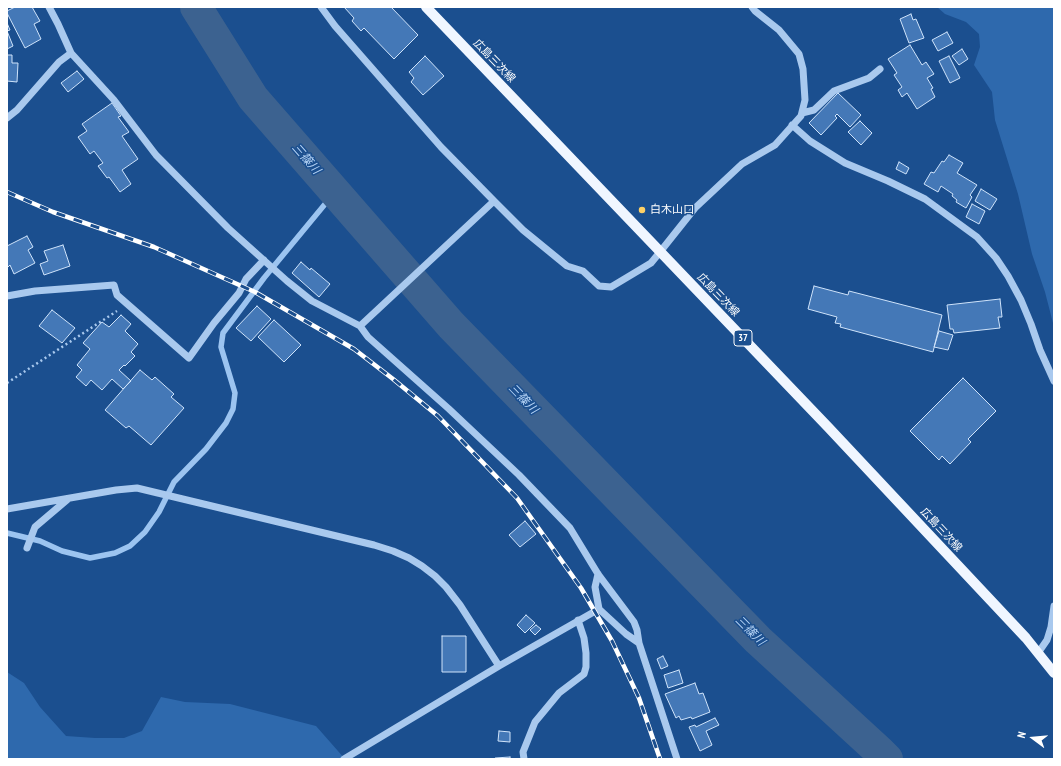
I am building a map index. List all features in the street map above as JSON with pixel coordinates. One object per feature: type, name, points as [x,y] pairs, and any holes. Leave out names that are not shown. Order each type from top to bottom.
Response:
[{"type":"main road","name":"広島三次線","points":[[426,7],[833,432],[1026,638],[1054,673]]},
{"type":"street","points":[[49,7],[71,53],[114,100],[156,155],[228,228],[287,282],[312,301],[360,326],[368,337],[449,409],[519,476],[570,528],[598,574],[634,622],[639,643],[677,759]]},
{"type":"street","points":[[321,7],[441,147],[523,230],[567,266],[583,271],[599,286],[611,287],[651,263],[695,208],[742,164],[775,145],[802,113],[805,100],[803,69],[799,54],[779,30],[755,12],[752,7]]},
{"type":"street","points":[[7,118],[17,110],[59,62],[71,53]]},
{"type":"street","points":[[802,113],[814,110],[834,91],[869,78],[880,69]]},
{"type":"street","points":[[792,125],[810,141],[845,163],[888,181],[925,199],[977,237],[996,258],[1008,276],[1026,312],[1040,350],[1054,381]]},
{"type":"street","points":[[360,326],[494,201]]},
{"type":"street","points":[[7,296],[35,291],[114,285],[117,295],[188,358],[214,322],[239,293],[249,275],[264,260]]},
{"type":"street","points":[[7,509],[116,490],[137,488],[179,497],[393,551],[422,566],[446,587],[460,605],[499,666]]},
{"type":"street","points":[[28,546],[32,532],[42,520],[68,499]]},
{"type":"street","points":[[598,574],[595,587],[599,609],[626,634],[639,643]]},
{"type":"street","points":[[1038,653],[1047,640],[1051,627],[1054,606]]},
{"type":"street","points":[[344,759],[499,666],[599,609]]},
{"type":"street","points":[[524,759],[523,752],[535,722],[559,693],[584,674],[586,667],[586,653],[584,638],[578,620]]},
{"type":"path","points":[[7,383],[128,304]]},
{"type":"shaded area","points":[[937,7],[1054,7],[1054,327],[1045,292],[1032,254],[1018,194],[995,120],[992,92],[974,65],[980,47],[979,34],[966,22],[945,14]]},
{"type":"shaded area","points":[[7,672],[24,683],[40,707],[66,736],[124,738],[142,731],[161,697],[185,702],[230,704],[316,726],[345,759],[7,759]]},
{"type":"building","points":[[15,7],[32,7],[40,21],[34,24],[41,39],[25,48],[7,13],[7,11]]},
{"type":"building","points":[[344,7],[391,7],[418,35],[394,59],[364,28],[361,31],[352,21],[354,18]]},
{"type":"building","points":[[911,14],[913,20],[916,19],[924,38],[909,43],[900,19]]},
{"type":"building","points":[[7,23],[10,30],[7,31]]},
{"type":"building","points":[[7,31],[13,46],[7,49]]},
{"type":"building","points":[[947,32],[953,43],[938,51],[932,40]]},
{"type":"building","points":[[910,45],[922,65],[926,62],[934,74],[927,78],[933,88],[931,89],[935,97],[917,109],[907,93],[902,97],[898,90],[902,87],[894,75],[897,73],[888,59]]},
{"type":"building","points":[[962,49],[968,59],[959,65],[952,56]]},
{"type":"building","points":[[7,55],[12,55],[12,63],[18,63],[17,82],[7,81]]},
{"type":"building","points":[[425,56],[444,76],[423,95],[411,82],[414,78],[409,72]]},
{"type":"building","points":[[949,56],[960,78],[950,83],[939,61]]},
{"type":"building","points":[[77,71],[84,79],[68,92],[61,83]]},
{"type":"building","points":[[838,93],[861,115],[850,127],[837,114],[835,116],[837,118],[821,135],[809,123]]},
{"type":"building","points":[[112,103],[121,116],[118,117],[129,132],[122,136],[138,159],[122,170],[131,184],[120,192],[109,177],[107,178],[98,166],[103,163],[94,151],[90,154],[78,137],[87,131],[82,124]]},
{"type":"building","points":[[860,121],[872,133],[861,145],[848,132]]},
{"type":"building","points":[[949,155],[963,163],[957,173],[977,185],[970,195],[972,197],[966,208],[956,202],[957,200],[952,196],[953,194],[941,186],[938,192],[924,184],[931,172],[934,173],[942,161],[944,162]]},
{"type":"building","points":[[899,162],[909,168],[906,174],[896,169]]},
{"type":"building","points":[[981,189],[997,199],[990,210],[975,201]]},
{"type":"building","points":[[972,204],[985,211],[979,224],[966,217]]},
{"type":"building","points":[[27,236],[33,247],[28,250],[35,263],[14,274],[10,265],[8,267],[7,265],[7,246]]},
{"type":"building","points":[[63,245],[70,266],[44,275],[40,264],[48,261],[44,251]]},
{"type":"building","points":[[301,262],[310,270],[311,268],[330,284],[319,297],[292,273]]},
{"type":"building","points":[[814,286],[848,295],[849,291],[942,315],[933,352],[840,327],[841,324],[835,323],[837,317],[808,309]]},
{"type":"building","points":[[1000,299],[1002,317],[998,317],[1000,328],[954,333],[953,329],[950,329],[947,305]]},
{"type":"building","points":[[257,306],[271,319],[251,341],[236,328]]},
{"type":"building","points":[[52,310],[75,328],[62,343],[39,326]]},
{"type":"building","points":[[121,315],[131,324],[125,331],[138,344],[131,352],[135,356],[119,370],[131,381],[123,389],[112,379],[102,390],[91,380],[86,386],[76,377],[82,370],[77,365],[90,349],[83,343],[102,322],[109,327]]},
{"type":"building","points":[[274,320],[301,345],[284,362],[258,337]]},
{"type":"building","points":[[939,331],[953,335],[948,350],[934,347]]},
{"type":"building","points":[[140,370],[152,380],[155,377],[174,394],[171,397],[184,408],[151,445],[129,426],[126,428],[105,410]]},
{"type":"building","points":[[963,378],[996,411],[968,439],[971,442],[950,464],[942,456],[939,460],[910,431]]},
{"type":"building","points":[[525,521],[536,534],[520,547],[509,535]]},
{"type":"building","points":[[526,615],[535,623],[525,633],[517,625]]},
{"type":"building","points":[[536,625],[541,629],[535,635],[530,630]]},
{"type":"building","points":[[442,636],[466,636],[466,672],[442,672]]},
{"type":"building","points":[[663,656],[668,666],[661,669],[657,659]]},
{"type":"building","points":[[679,670],[683,683],[668,688],[664,675]]},
{"type":"building","points":[[695,683],[699,694],[703,693],[710,712],[692,719],[691,717],[681,720],[679,716],[676,718],[665,694]]},
{"type":"building","points":[[715,718],[719,725],[706,731],[712,745],[700,751],[689,727],[695,725],[696,727]]},
{"type":"building","points":[[499,731],[510,732],[510,742],[498,741]]},
{"type":"building","points":[[510,757],[510,759],[495,758]]},
{"type":"waterway","name":"三篠川","points":[[196,7],[253,98],[451,325],[758,640],[887,759]]},
{"type":"waterway","points":[[7,533],[40,541],[62,551],[90,558],[115,553],[130,546],[145,532],[159,512],[174,482],[206,449],[226,423],[233,409],[235,393],[221,347],[223,333],[264,278],[335,192]]},
{"type":"railway","points":[[7,192],[53,212],[154,247],[255,292],[354,349],[438,416],[517,498],[581,588],[612,641],[639,698],[660,759]]},
{"type":"place","name":"白木山口","points":[[642,210]]}]
